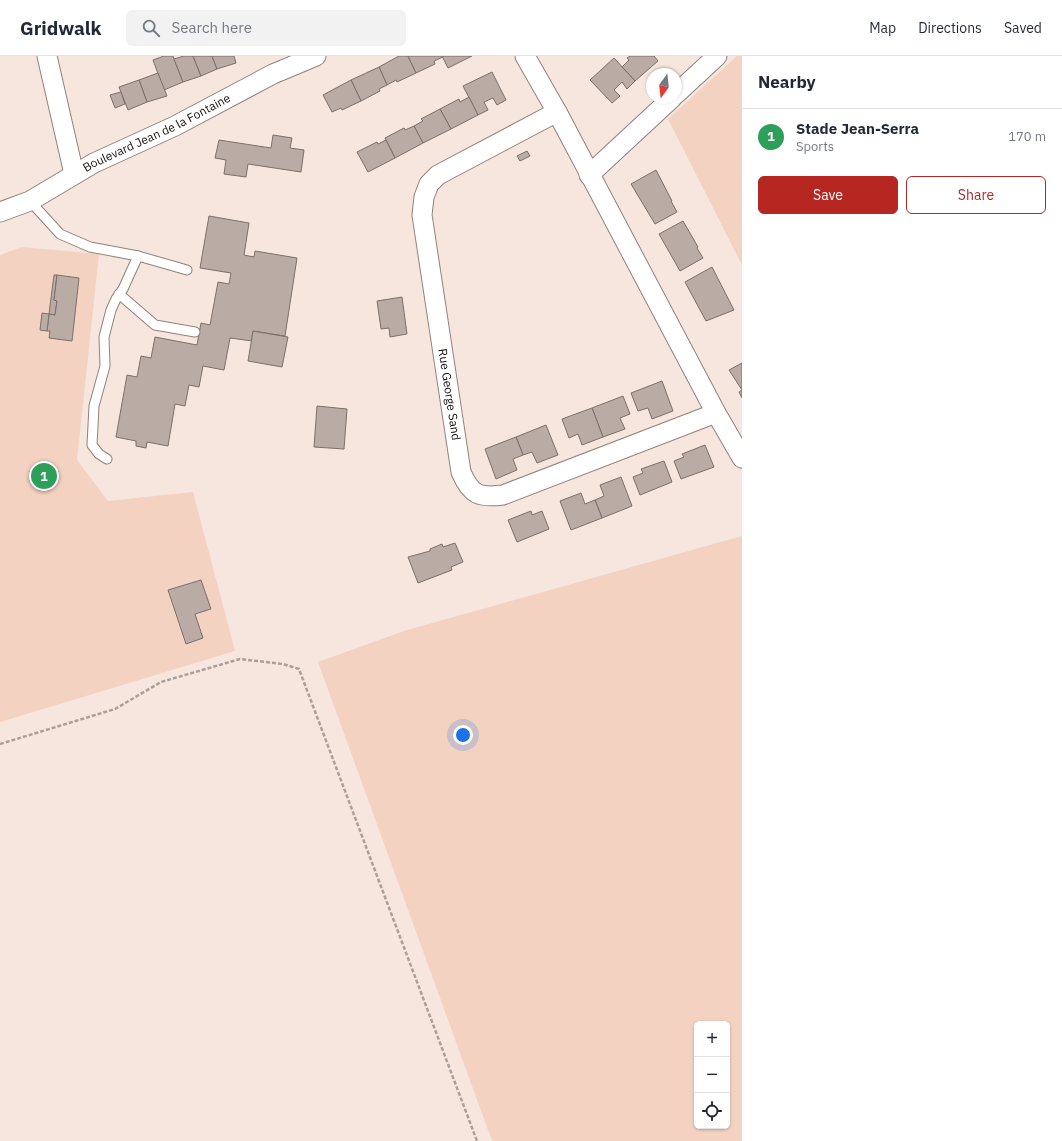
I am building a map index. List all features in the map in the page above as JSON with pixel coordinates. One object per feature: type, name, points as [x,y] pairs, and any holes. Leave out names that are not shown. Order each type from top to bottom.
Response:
[{"type":"street","points":[[47,56],[74,174]]},
{"type":"street","points":[[525,56],[557,112],[716,413],[742,458]]},
{"type":"street","points":[[682,88],[717,56]]},
{"type":"street","name":"Boulevard Jean de la Fontaine","points":[[0,212],[30,201],[94,163],[175,126],[304,59]]},
{"type":"street","points":[[589,175],[666,104]]},
{"type":"street","name":"Rue George Sand","points":[[557,112],[438,175],[429,184],[424,197],[422,215],[423,222],[461,472],[466,484],[475,493],[482,496],[502,495],[716,413]]},
{"type":"lane","points":[[30,201],[60,234],[90,248],[138,256],[187,270]]},
{"type":"lane","points":[[107,459],[99,454],[92,445],[94,406],[105,366],[104,337],[111,310],[138,256]]},
{"type":"lane","points":[[119,294],[155,325],[195,332]]},
{"type":"path","points":[[0,744],[115,709],[161,682],[240,659],[283,664],[299,669],[477,1141]]},
{"type":"shaded area","points":[[737,56],[742,56],[742,265],[668,119]]},
{"type":"shaded area","points":[[22,247],[99,254],[77,460],[108,501],[193,492],[235,651],[0,722],[0,255]]},
{"type":"shaded area","points":[[742,536],[742,1141],[492,1141],[318,662],[404,631]]},
{"type":"building","points":[[164,56],[173,56],[183,82],[164,90],[153,60]]},
{"type":"building","points":[[184,56],[193,56],[201,76],[183,82],[174,59]]},
{"type":"building","points":[[193,56],[212,56],[217,69],[201,76]]},
{"type":"building","points":[[212,56],[234,56],[236,63],[217,69]]},
{"type":"building","points":[[399,56],[408,56],[416,73],[387,85],[379,67]]},
{"type":"building","points":[[408,56],[443,57],[434,61],[435,64],[416,73]]},
{"type":"building","points":[[442,56],[472,56],[448,68]]},
{"type":"building","points":[[630,56],[654,56],[658,61],[650,68],[646,68],[646,71],[635,81],[622,67],[629,60],[627,58]]},
{"type":"building","points":[[614,58],[635,81],[627,89],[622,82],[614,90],[620,96],[612,103],[590,80]]},
{"type":"building","points":[[379,67],[387,85],[379,89],[380,91],[361,101],[351,80]]},
{"type":"building","points":[[492,72],[506,100],[497,105],[493,98],[484,102],[488,110],[478,115],[463,86]]},
{"type":"building","points":[[158,73],[167,96],[147,102],[139,80]]},
{"type":"building","points":[[139,80],[147,102],[128,110],[119,87]]},
{"type":"building","points":[[351,80],[361,101],[342,110],[341,108],[332,112],[323,95]]},
{"type":"building","points":[[121,92],[125,104],[115,108],[110,95]]},
{"type":"building","points":[[469,97],[478,115],[451,129],[440,109],[459,99],[460,102]]},
{"type":"building","points":[[440,109],[451,129],[423,143],[414,126],[423,121],[421,119]]},
{"type":"building","points":[[414,126],[423,143],[395,158],[385,138],[404,128],[405,130]]},
{"type":"building","points":[[273,135],[292,138],[290,148],[304,150],[301,172],[248,164],[246,177],[224,174],[226,160],[215,158],[219,140],[271,148]]},
{"type":"building","points":[[386,140],[395,158],[368,172],[357,152],[377,142],[378,144]]},
{"type":"building","points":[[527,151],[530,156],[520,161],[517,156]]},
{"type":"building","points":[[656,170],[677,212],[655,224],[631,184]]},
{"type":"building","points":[[209,216],[249,223],[244,255],[254,257],[255,251],[297,258],[285,336],[253,331],[252,341],[230,338],[224,370],[203,366],[199,387],[189,385],[185,406],[175,404],[168,446],[147,442],[146,448],[136,446],[136,441],[116,437],[127,375],[137,377],[141,356],[151,358],[155,337],[197,345],[201,323],[210,325],[218,282],[229,284],[231,273],[200,268]]},
{"type":"building","points":[[683,221],[703,258],[680,271],[659,234]]},
{"type":"building","points":[[712,267],[734,310],[706,321],[685,282]]},
{"type":"building","points":[[54,275],[57,275],[54,300],[57,301],[55,315],[49,314]]},
{"type":"building","points":[[57,275],[79,278],[72,341],[49,338],[50,331],[47,331],[49,314],[55,315],[57,301],[54,300]]},
{"type":"building","points":[[402,297],[407,334],[390,337],[389,328],[381,329],[377,301]]},
{"type":"building","points":[[42,313],[49,314],[47,331],[40,330]]},
{"type":"building","points":[[253,331],[288,337],[282,367],[248,361]]},
{"type":"building","points":[[742,363],[742,390],[729,370]]},
{"type":"building","points":[[662,381],[673,411],[652,419],[648,408],[638,411],[631,393]]},
{"type":"building","points":[[742,390],[742,398],[739,392]]},
{"type":"building","points":[[623,396],[630,414],[620,418],[625,429],[603,437],[592,408]]},
{"type":"building","points":[[317,406],[347,409],[344,449],[314,447]]},
{"type":"building","points":[[592,408],[603,437],[582,445],[578,434],[569,438],[562,419]]},
{"type":"building","points":[[546,425],[558,455],[537,463],[532,452],[523,455],[516,437]]},
{"type":"building","points":[[516,437],[523,455],[513,459],[517,470],[496,479],[485,449]]},
{"type":"building","points":[[705,445],[714,467],[681,479],[674,461],[684,457],[682,454]]},
{"type":"building","points":[[664,461],[672,482],[640,495],[633,477],[643,473],[641,469]]},
{"type":"building","points":[[621,477],[632,506],[602,518],[595,500],[604,496],[600,485]]},
{"type":"building","points":[[581,493],[585,504],[595,500],[602,518],[571,530],[560,501]]},
{"type":"building","points":[[531,511],[532,515],[542,511],[549,529],[517,542],[508,520]]},
{"type":"building","points":[[455,543],[463,562],[451,567],[452,570],[418,583],[408,557],[430,551],[430,549],[442,544],[443,547]]},
{"type":"building","points":[[201,580],[211,609],[195,614],[203,638],[186,644],[168,590]]},
{"type":"place","name":"Stade Jean-Serra","points":[[44,476]]}]
